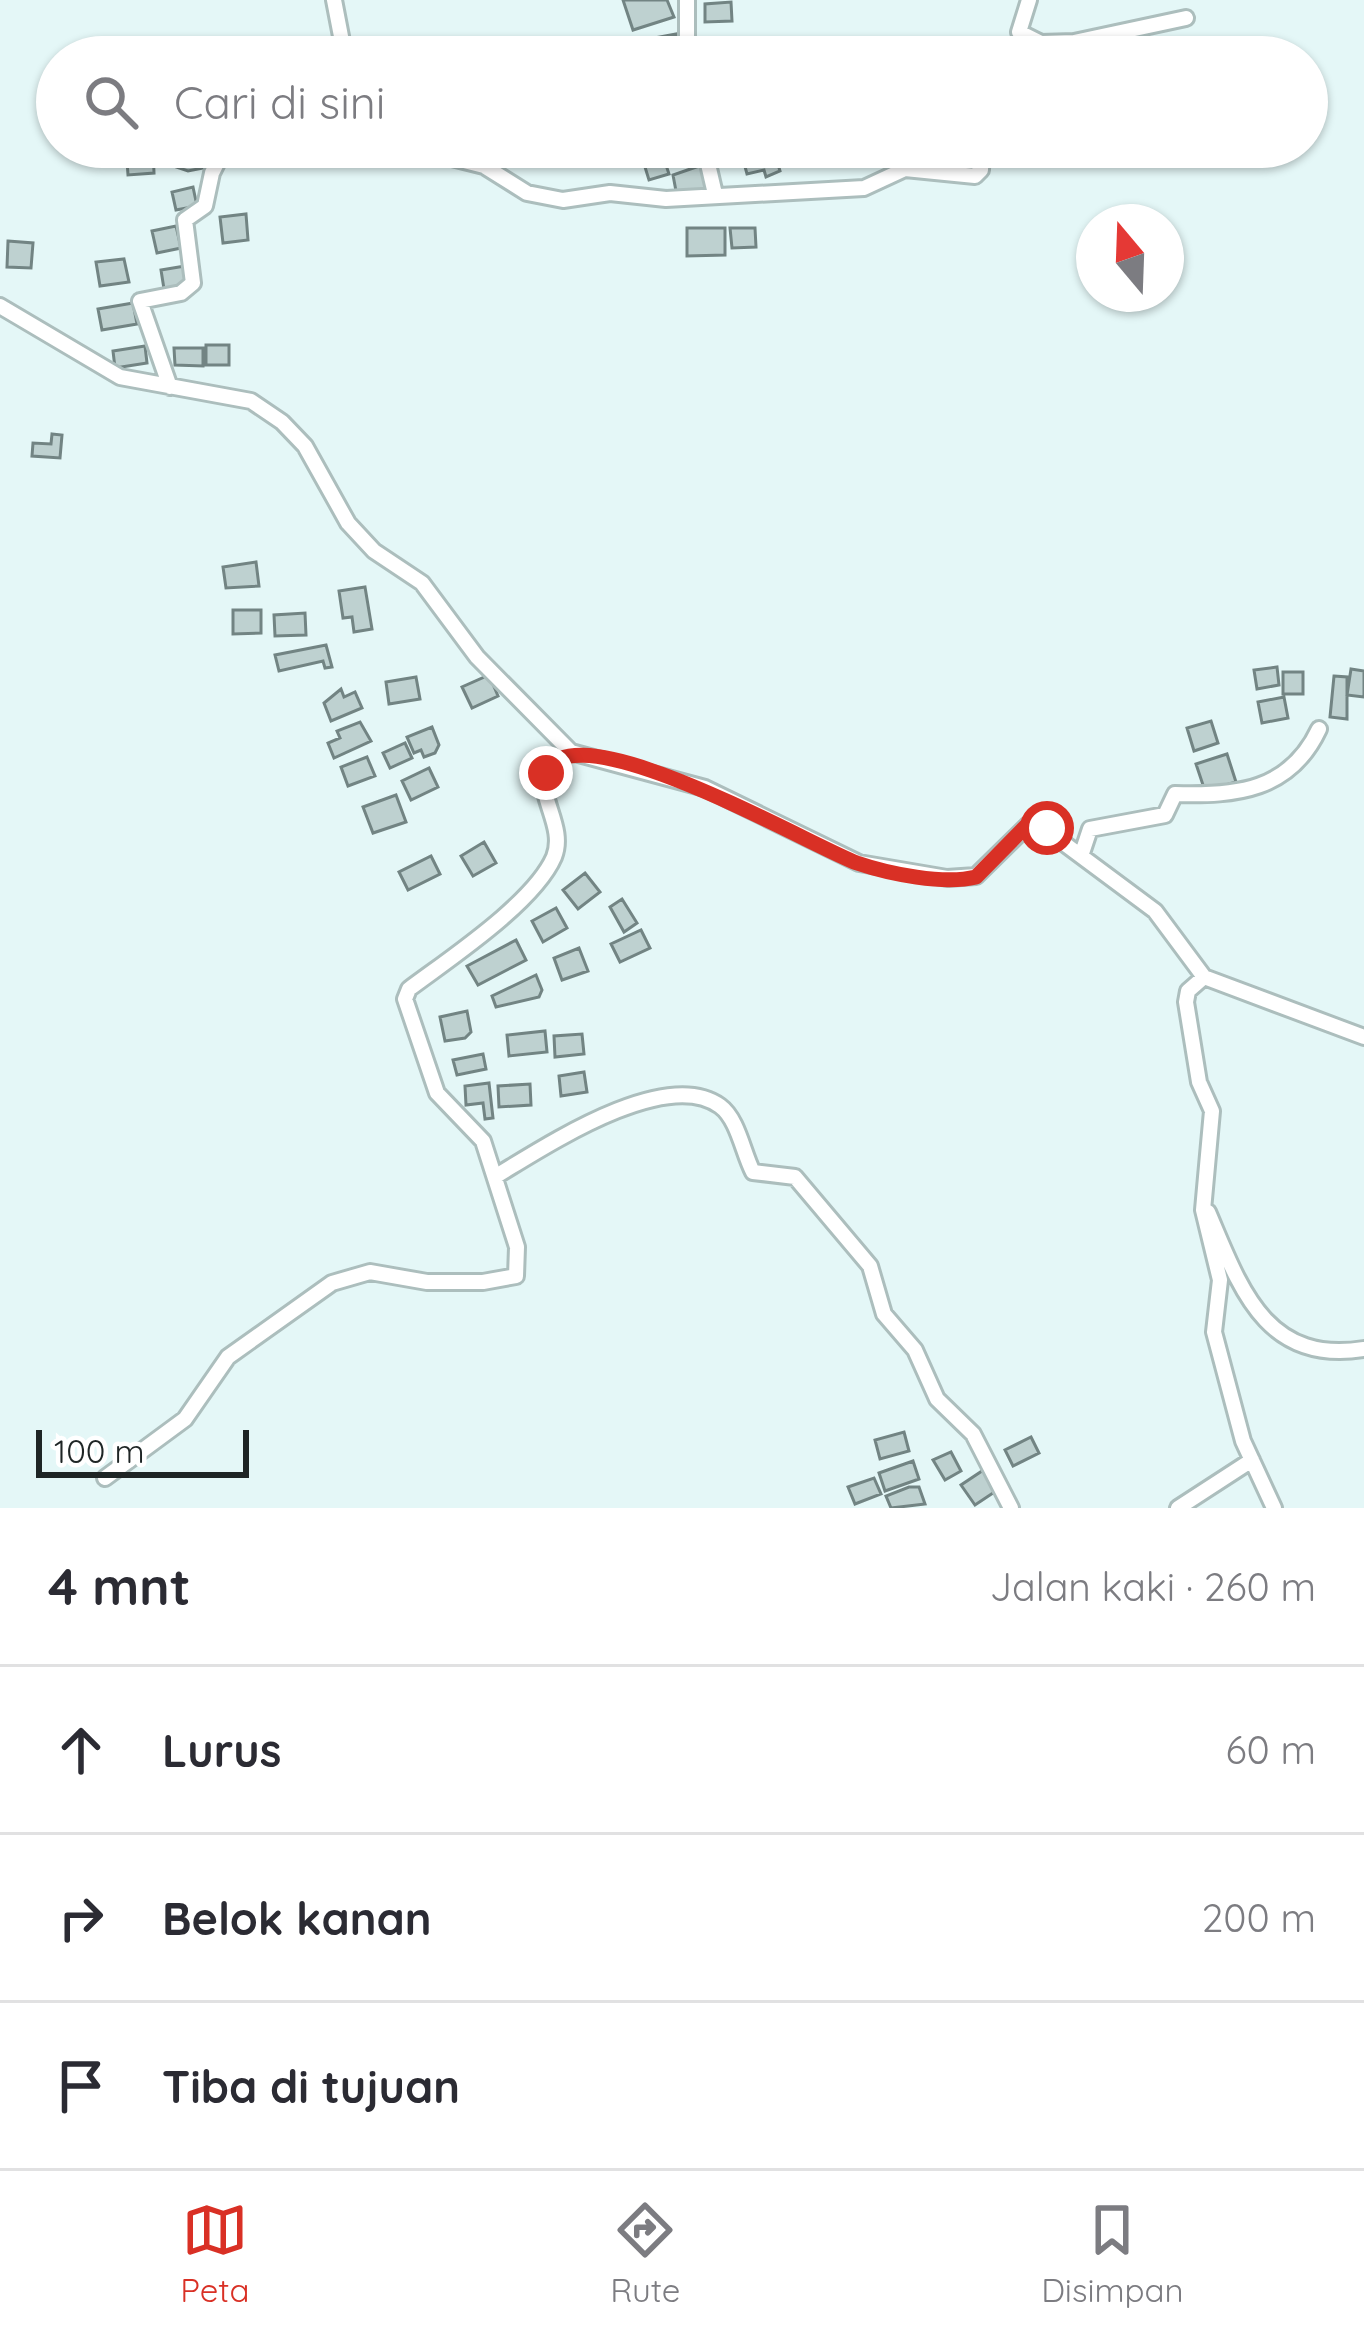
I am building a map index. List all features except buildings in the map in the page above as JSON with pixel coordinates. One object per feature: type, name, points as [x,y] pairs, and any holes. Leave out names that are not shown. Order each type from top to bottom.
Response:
[{"type":"street","points":[[334,0],[341,36]]},
{"type":"street","points":[[687,0],[687,36]]},
{"type":"street","points":[[1024,36],[1019,32],[1029,0]]},
{"type":"street","points":[[1102,36],[1186,18]]},
{"type":"street","points":[[170,387],[140,301],[181,293],[193,283],[185,220],[205,206],[214,168]]},
{"type":"street","points":[[486,168],[514,187],[551,199],[610,193],[666,200],[863,188],[905,169],[974,176],[981,168]]},
{"type":"street","points":[[709,168],[715,194]]},
{"type":"street","points":[[0,306],[106,370],[142,385],[251,401],[293,432],[348,523],[374,551],[422,584],[477,657],[572,752],[688,782],[873,867],[968,879],[984,873],[1028,824],[1038,824],[1155,911],[1204,977],[1364,1037]]},
{"type":"street","points":[[1082,853],[1090,829],[1165,814],[1174,794],[1231,795],[1267,785],[1297,761],[1319,729]]},
{"type":"street","points":[[106,1478],[185,1419],[228,1357],[332,1283],[370,1272],[427,1282],[483,1282],[516,1276],[517,1247],[483,1142],[436,1094],[406,1012],[406,993],[481,936],[547,870],[558,838],[545,796],[546,773],[551,762],[572,752]]},
{"type":"street","points":[[1204,977],[1190,988],[1186,1002],[1199,1082],[1212,1111],[1203,1202],[1204,1226],[1221,1286],[1214,1332],[1252,1460],[1274,1508]]},
{"type":"street","points":[[496,1176],[590,1121],[676,1097],[716,1103],[728,1114],[753,1172],[795,1177],[870,1266],[884,1314],[915,1350],[937,1399],[973,1434],[1010,1508]]},
{"type":"street","points":[[1203,1202],[1242,1289],[1267,1323],[1311,1349],[1364,1349]]},
{"type":"street","points":[[1178,1508],[1252,1460]]},
{"type":"route","points":[[546,773],[551,762],[572,752],[672,776],[859,863],[946,878],[976,877],[1028,824],[1047,828]]}]
